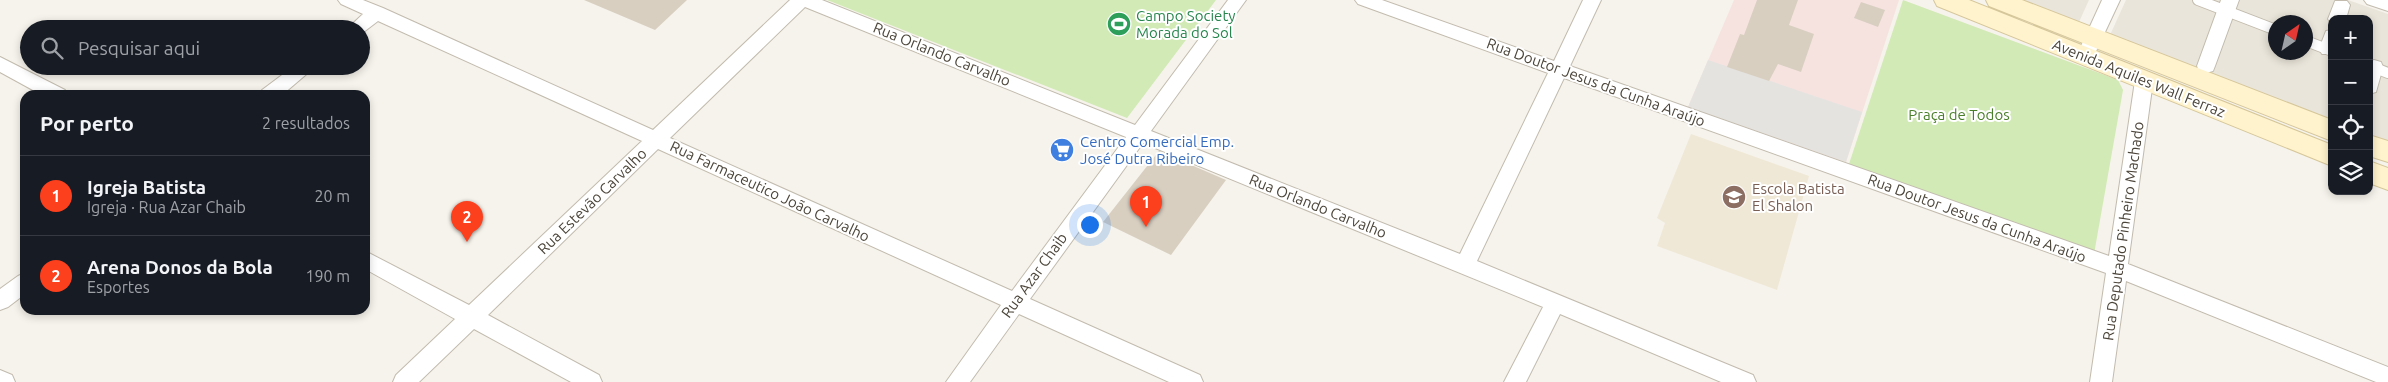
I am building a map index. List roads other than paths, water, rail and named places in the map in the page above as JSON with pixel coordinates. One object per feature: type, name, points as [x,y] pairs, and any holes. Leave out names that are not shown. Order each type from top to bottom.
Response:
[{"type":"main road","name":"Avenida Aquiles Wall Ferraz","points":[[1946,0],[2328,129]]},
{"type":"main road","name":"Avenida Aquiles Wall Ferraz","points":[[1998,0],[2089,47],[2144,81],[2328,154]]},
{"type":"main road","points":[[2373,146],[2388,152]]},
{"type":"main road","points":[[2373,173],[2388,179]]},
{"type":"street","name":"Rua Farmaceutico João Carvalho","points":[[347,0],[377,12],[1013,303],[1192,382]]},
{"type":"street","name":"Rua Estevão Carvalho","points":[[404,382],[801,0]]},
{"type":"street","name":"Rua Orlando Carvalho","points":[[805,0],[1464,265],[1745,382]]},
{"type":"street","name":"Rua Azar Chaib","points":[[957,382],[1013,303],[1237,0]]},
{"type":"street","name":"Rua Doutor Jesus da Cunha Araújo","points":[[1364,0],[2118,268],[2388,377]]},
{"type":"street","points":[[1464,265],[1592,0]]},
{"type":"street","points":[[2089,47],[2111,0]]},
{"type":"street","points":[[2373,0],[2388,6]]},
{"type":"street","points":[[2206,66],[2228,5]]},
{"type":"street","points":[[367,20],[377,12]]},
{"type":"street","points":[[0,64],[20,75]]},
{"type":"street","points":[[21,75],[49,90]]},
{"type":"street","points":[[276,90],[295,75]]},
{"type":"street","name":"Rua Deputado Pinheiro Machado","points":[[2101,382],[2144,81]]},
{"type":"street","points":[[370,262],[591,382]]},
{"type":"street","points":[[0,301],[20,286]]},
{"type":"street","points":[[1516,382],[1555,304]]},
{"type":"street","points":[[0,380],[4,382]]},
{"type":"lane","points":[[2198,0],[2228,5],[2268,26]]},
{"type":"lane","points":[[2313,42],[2328,45]]},
{"type":"place","name":"Campo Society Morada do Sol","points":[[1119,24]]},
{"type":"place","name":"Centro Comercial Emp. José Dutra Ribeiro","points":[[1062,150]]},
{"type":"place","name":"Escola Batista El Shalon","points":[[1734,197]]},
{"type":"place","name":"Igreja Batista","points":[[1146,227]]},
{"type":"place","name":"Arena Donos da Bola","points":[[467,242]]},
{"type":"park label","name":"Praça de Todos","points":[[1959,114]]}]
